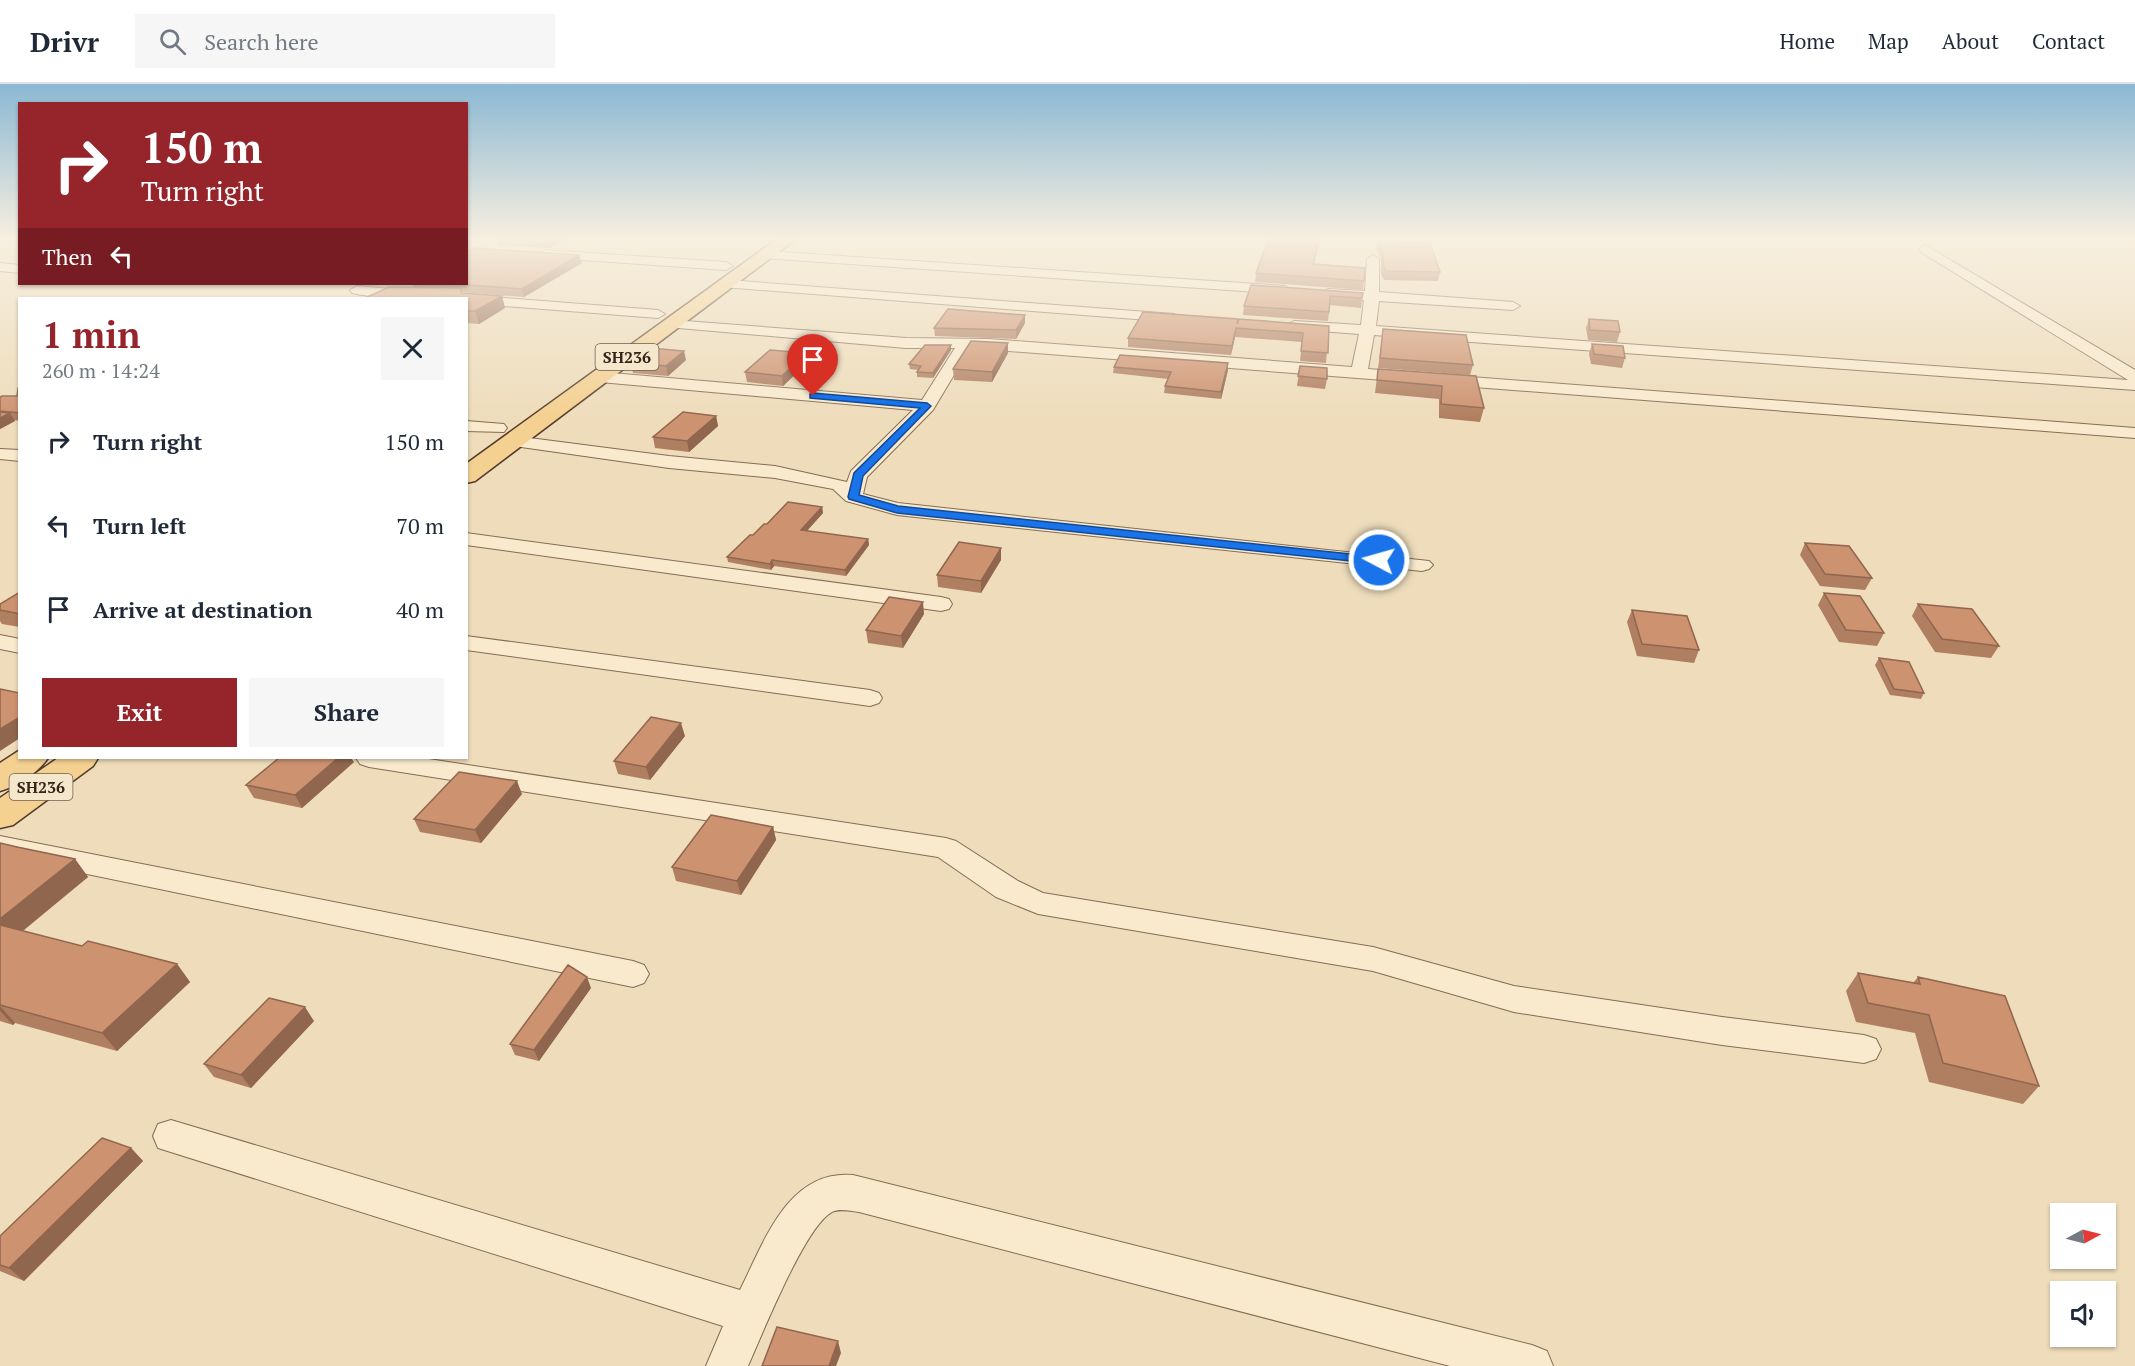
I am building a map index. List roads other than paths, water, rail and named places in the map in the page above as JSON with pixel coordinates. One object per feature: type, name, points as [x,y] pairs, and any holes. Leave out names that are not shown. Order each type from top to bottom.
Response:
[{"type":"main road","name":"SH236","points":[[468,474],[506,435],[693,299]]},
{"type":"main road","name":"SH236","points":[[474,445],[506,435],[600,377],[665,319]]},
{"type":"main road","name":"SH236","points":[[0,779],[30,759]]},
{"type":"main road","name":"SH236","points":[[0,816],[80,759]]},
{"type":"street","points":[[468,299],[906,343],[966,343],[2135,434]]},
{"type":"street","points":[[978,299],[1192,319]]},
{"type":"street","points":[[1359,373],[1371,314],[1370,299]]},
{"type":"street","points":[[1410,299],[1513,306]]},
{"type":"street","points":[[2007,299],[2135,377]]},
{"type":"street","points":[[1273,324],[2135,385]]},
{"type":"street","points":[[853,497],[858,475],[927,406],[966,343]]},
{"type":"street","points":[[600,377],[927,406]]},
{"type":"street","points":[[468,426],[506,435],[669,462],[775,472],[839,485],[853,497],[897,509],[1422,565]]},
{"type":"street","points":[[0,454],[18,456]]},
{"type":"street","points":[[468,538],[941,604]]},
{"type":"street","points":[[0,642],[18,646]]},
{"type":"street","points":[[468,643],[870,698]]},
{"type":"street","points":[[375,759],[946,848],[1007,889],[1038,903],[1373,958],[1514,999],[1722,1031],[1864,1049]]},
{"type":"street","points":[[0,846],[633,974]]},
{"type":"street","points":[[171,1136],[749,1313]]},
{"type":"street","points":[[727,1366],[749,1313],[798,1220],[811,1204],[825,1195],[841,1191],[1532,1366]]}]
